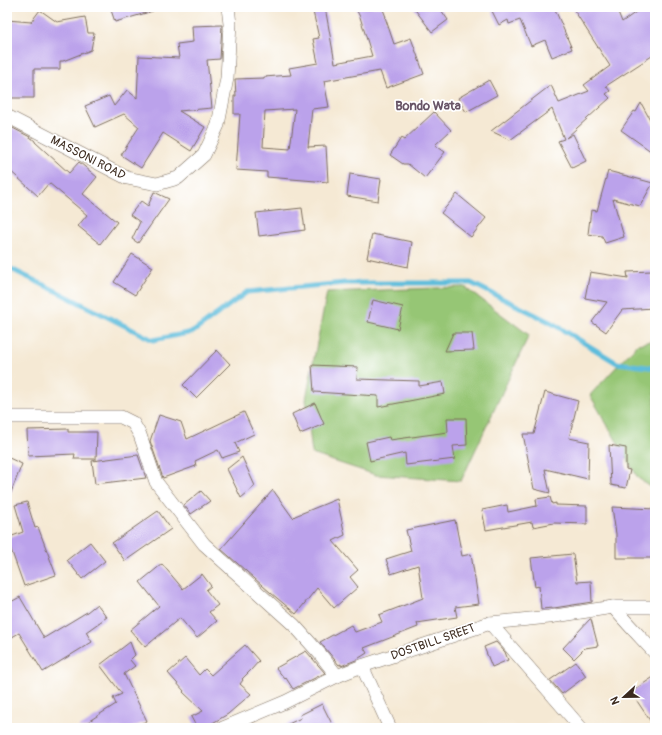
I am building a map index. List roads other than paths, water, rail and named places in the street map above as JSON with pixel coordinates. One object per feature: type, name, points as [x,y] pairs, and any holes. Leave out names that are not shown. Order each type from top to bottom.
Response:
[{"type":"street","name":"MASSONI ROAD","points":[[7,116],[127,178],[158,184],[178,178],[204,155],[218,125],[226,78],[230,24],[228,7]]},
{"type":"street","points":[[7,417],[121,416],[133,423],[140,435],[156,482],[204,544],[294,625],[337,676]]},
{"type":"street","points":[[613,607],[655,653]]},
{"type":"street","name":"DOSTBILL SREET","points":[[224,728],[285,702],[337,676],[362,666],[490,623],[548,617],[613,607],[655,607]]},
{"type":"street","points":[[490,623],[581,728]]},
{"type":"street","points":[[362,666],[390,728]]},
{"type":"waterway","points":[[7,267],[153,340],[193,332],[247,292],[345,283],[471,283],[550,322],[617,363],[655,368]]},
{"type":"district","name":"Bondo Wata","points":[[428,106]]}]
